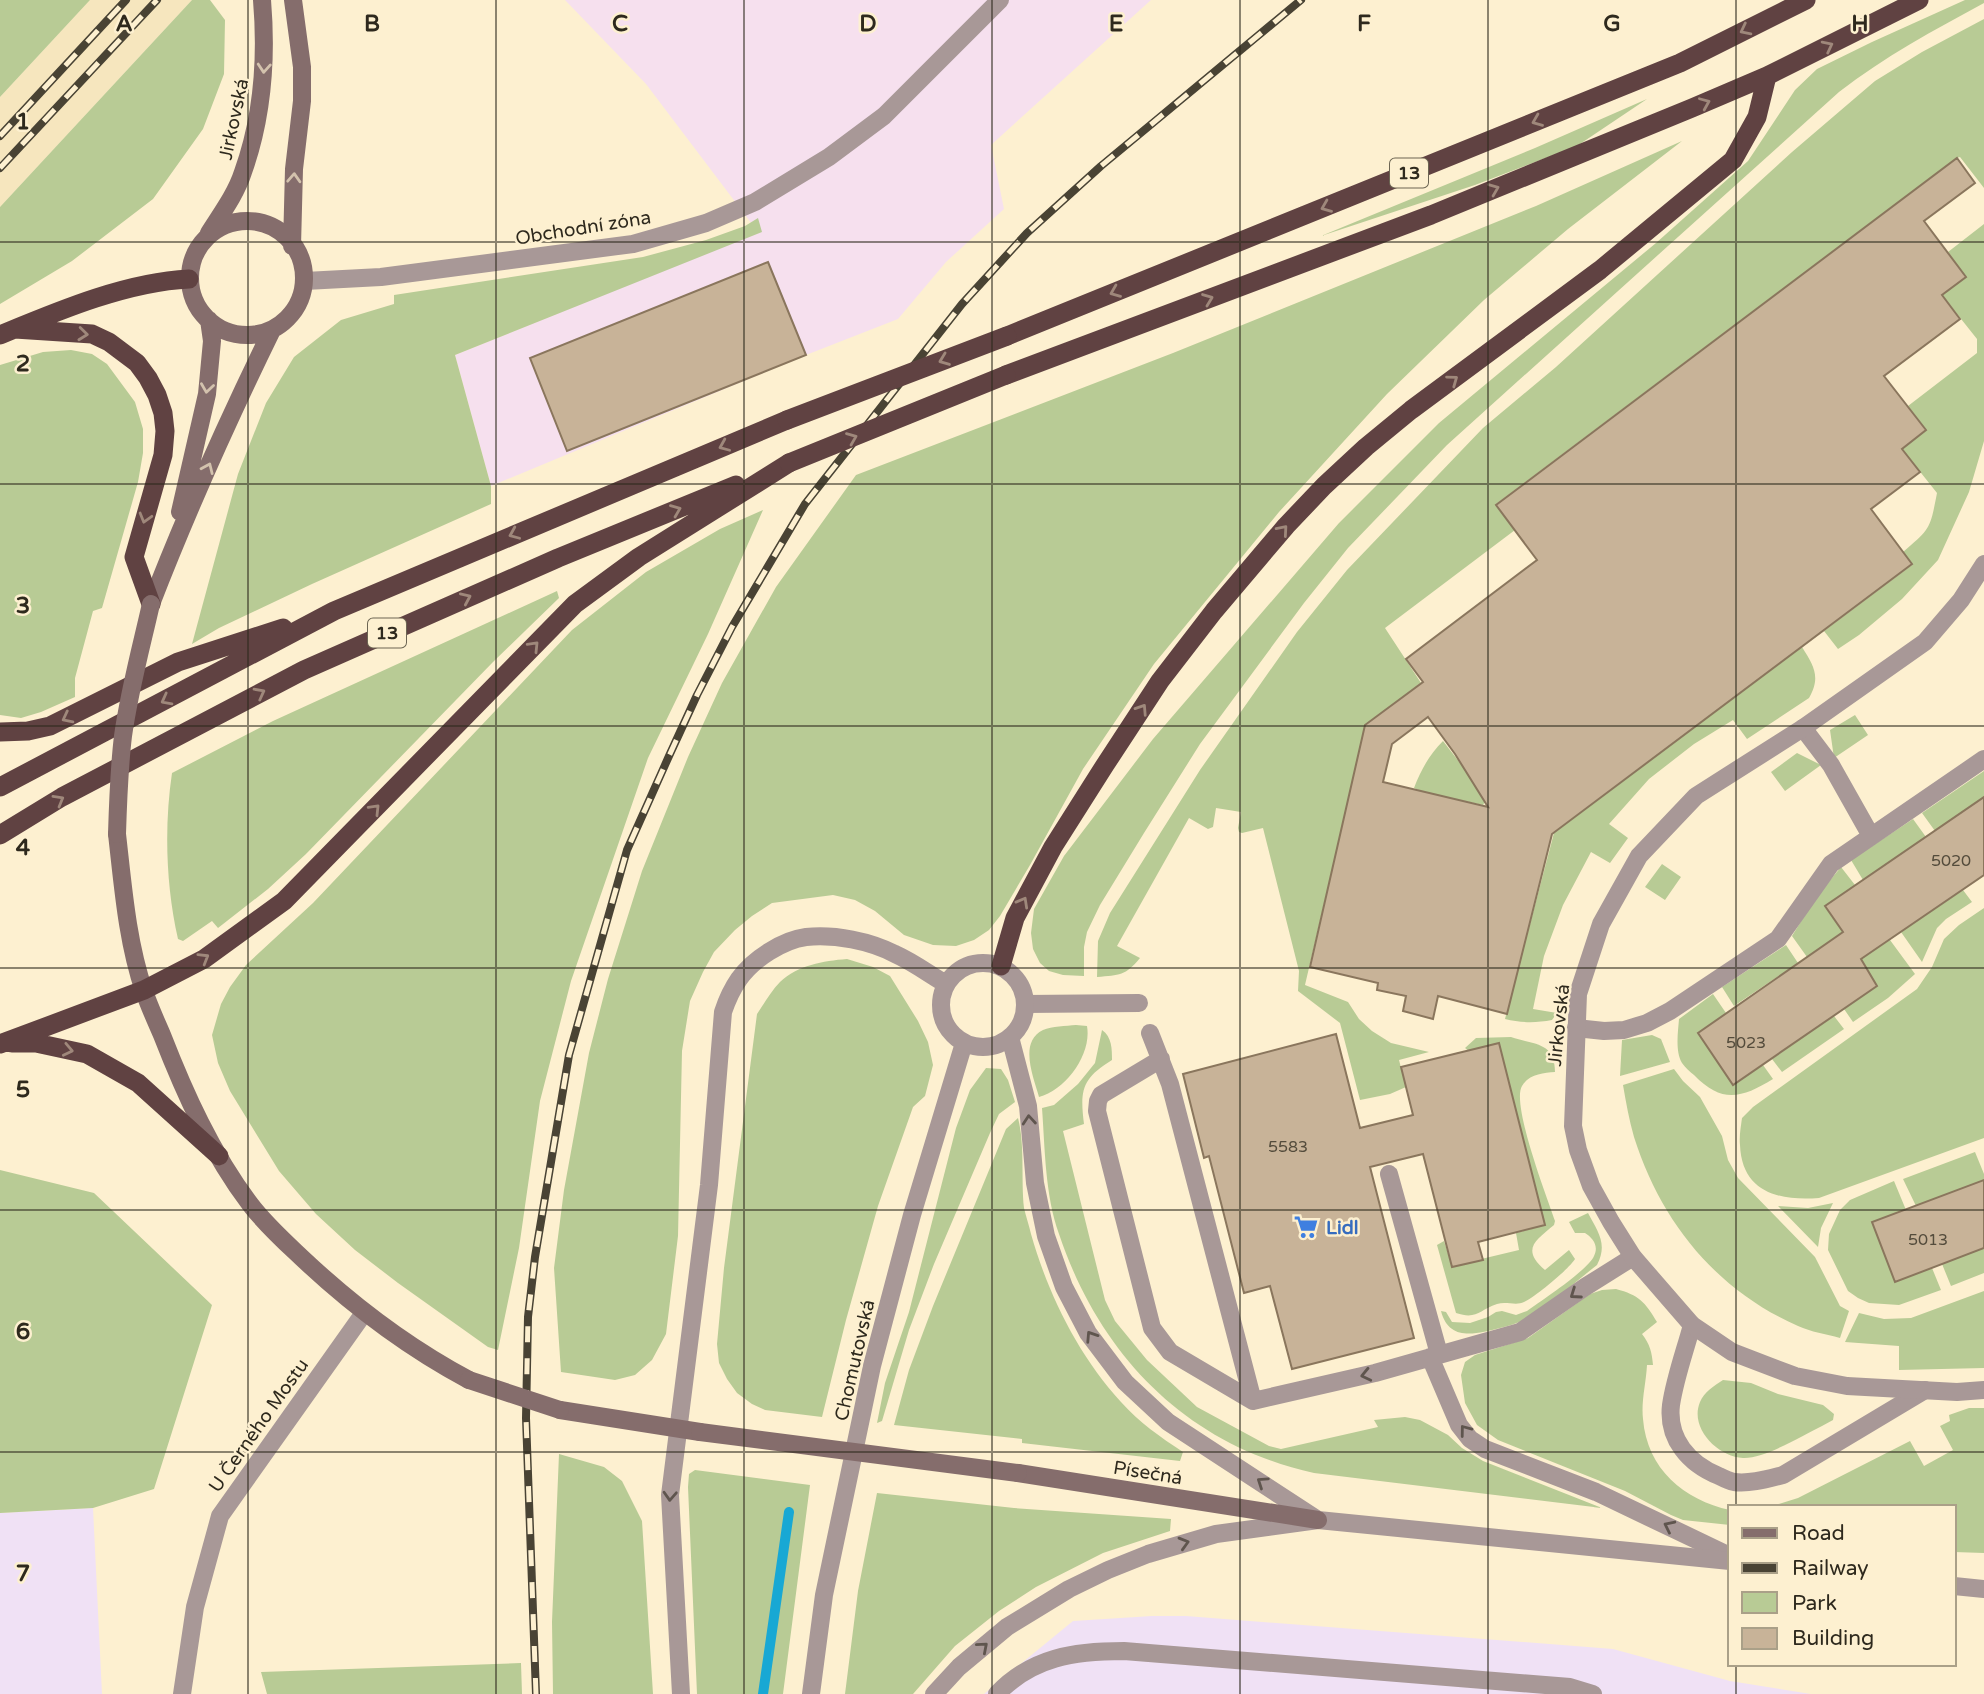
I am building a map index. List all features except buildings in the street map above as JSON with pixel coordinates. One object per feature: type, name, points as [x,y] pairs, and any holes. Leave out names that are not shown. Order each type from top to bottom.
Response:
[{"type":"highway","name":"13","points":[[0,787],[334,611],[787,420],[1007,336],[1680,63],[1806,0]]},
{"type":"highway","name":"13","points":[[0,835],[62,797],[304,670],[558,558],[1006,375],[1431,215],[1767,76],[1919,0]]},
{"type":"highway","points":[[1001,966],[1015,918],[1053,847],[1105,765],[1160,681],[1214,611],[1286,526],[1366,447],[1411,410],[1600,271],[1732,160],[1757,117],[1767,76]]},
{"type":"highway","points":[[7,332],[121,290],[168,280],[189,279]]},
{"type":"highway","points":[[7,332],[92,334],[109,342],[137,363],[148,378],[163,413],[165,431],[163,455],[134,557],[151,604]]},
{"type":"highway","points":[[0,1044],[144,990],[204,958],[284,901],[575,604],[639,557],[789,463]]},
{"type":"highway","points":[[0,732],[28,731],[51,726],[178,662],[334,611]]},
{"type":"highway","points":[[0,1044],[36,1043],[87,1054],[138,1083],[219,1156]]},
{"type":"main road","name":"Jirkovská","points":[[207,236],[229,202],[243,173],[258,117],[265,60],[262,0]]},
{"type":"main road","points":[[292,246],[294,169],[302,101],[299,32],[293,0]]},
{"type":"main road","points":[[236,222],[252,222],[267,226],[292,246],[304,268],[305,281],[303,296],[287,321],[272,330],[237,333],[222,329],[198,308],[189,279],[191,263],[207,236],[220,227],[236,222]]},
{"type":"main road","points":[[171,553],[207,394],[212,341],[209,320]]},
{"type":"main road","points":[[171,553],[237,401],[272,330]]},
{"type":"main road","name":"Písečná","points":[[171,553],[151,604],[135,669],[123,737],[118,795],[117,834],[128,923],[144,990],[178,1076],[219,1156],[251,1205],[282,1239],[364,1313],[430,1359],[469,1380],[560,1410],[700,1432],[1018,1473],[1318,1520]]},
{"type":"street","name":"Obchodní zóna","points":[[305,281],[382,277],[632,244],[706,223],[755,202],[829,158],[884,116],[1000,0]]},
{"type":"street","name":"Jirkovská","points":[[1984,564],[1961,600],[1925,642],[1804,728],[1696,796],[1639,856],[1601,924],[1578,994],[1573,1126],[1578,1150],[1591,1186],[1633,1257],[1692,1325],[1732,1352],[1795,1377],[1847,1386],[1958,1392],[1984,1390]]},
{"type":"street","points":[[1804,728],[1831,765],[1871,836]]},
{"type":"street","points":[[1576,1028],[1623,1030],[1670,1012],[1778,939],[1831,864],[1984,759]]},
{"type":"street","points":[[681,1694],[670,1495],[709,1185],[723,1012],[735,985],[754,963],[804,937],[844,939],[870,944],[895,954],[946,984]]},
{"type":"street","points":[[976,963],[1001,966],[1011,973],[1024,992],[1024,1016],[1010,1037],[999,1043],[988,1047],[964,1042],[953,1035],[945,1024],[941,997],[946,984],[964,967],[976,963]]},
{"type":"street","points":[[1026,1004],[1139,1003]]},
{"type":"street","points":[[1150,1033],[1170,1084],[1254,1401]]},
{"type":"street","points":[[1010,1037],[1028,1106],[1035,1183],[1046,1236],[1064,1287],[1088,1333],[1125,1382],[1168,1422],[1318,1520]]},
{"type":"street","name":"Chomutovská","points":[[811,1694],[824,1595],[872,1366],[912,1215],[964,1042]]},
{"type":"street","points":[[1161,1059],[1101,1095],[1097,1111],[1152,1328],[1170,1352],[1254,1401],[1375,1373],[1521,1332],[1633,1257]]},
{"type":"street","points":[[1389,1174],[1434,1355],[1460,1425],[1470,1439],[1485,1449],[1631,1508],[1728,1557]]},
{"type":"street","name":"U Černého Mostu","points":[[182,1694],[195,1607],[220,1516],[364,1313]]},
{"type":"street","points":[[1692,1325],[1671,1405],[1674,1432],[1685,1454],[1694,1464],[1733,1482],[1759,1481],[1783,1475],[1926,1390]]},
{"type":"street","points":[[934,1694],[959,1667],[1007,1627],[1069,1589],[1108,1570],[1148,1554],[1216,1534],[1318,1520]]},
{"type":"street","name":"Písečná","points":[[1318,1520],[1728,1558]]},
{"type":"street","points":[[1956,1586],[1984,1589]]},
{"type":"street","points":[[997,1694],[1023,1672],[1047,1660],[1094,1651],[1124,1651],[1570,1687],[1593,1694]]},
{"type":"shaded area","points":[[90,0],[192,0],[0,207],[0,97]]},
{"type":"shaded area","points":[[565,0],[1151,0],[991,145],[1004,209],[946,262],[898,319],[491,486],[455,355],[758,232],[646,84]]},
{"type":"shaded area","points":[[93,1508],[102,1694],[0,1694],[0,1513]]},
{"type":"shaded area","points":[[1186,1616],[1613,1649],[1730,1681],[1811,1694],[984,1694],[1073,1621]]},
{"type":"green space","points":[[0,0],[90,0],[0,97]]},
{"type":"green space","points":[[192,0],[210,0],[225,20],[224,74],[203,129],[153,199],[72,261],[0,304],[0,207]]},
{"type":"green space","points":[[1965,0],[1984,0],[1984,3],[1891,56],[1839,92],[1447,445],[1348,548],[1200,744],[1144,833],[1100,905],[1087,932],[1084,976],[1049,971],[1040,963],[1033,949],[1031,933],[1034,909],[1064,856],[1153,739],[1339,523],[1439,423],[1656,243],[1748,161],[1795,90],[1817,69]]},
{"type":"green space","points":[[1984,19],[1984,188],[1960,157],[1957,158],[1496,504],[1515,530],[1385,628],[1421,683],[1384,711],[1403,736],[1394,738],[1364,732],[1305,985],[1348,1002],[1359,1019],[1391,1043],[1429,1052],[1399,1060],[1406,1087],[1390,1094],[1360,1100],[1340,1023],[1298,991],[1299,971],[1263,828],[1239,832],[1241,812],[1216,808],[1213,827],[1208,829],[1189,818],[1117,946],[1140,958],[1122,974],[1097,977],[1098,941],[1110,913],[1200,770],[1297,632],[1347,570],[1483,428],[1556,367],[1792,152],[1875,81]]},
{"type":"green space","points":[[1647,99],[1577,146],[1475,185],[1321,236],[1535,148]]},
{"type":"green space","points":[[1682,141],[1568,229],[1484,300],[1387,394],[1279,512],[1154,664],[1083,769],[1030,865],[989,930],[974,940],[956,946],[933,945],[904,935],[875,911],[855,900],[833,895],[772,903],[735,930],[714,952],[690,1001],[682,1051],[678,1236],[666,1334],[652,1360],[635,1375],[615,1380],[561,1372],[554,1268],[564,1190],[589,1053],[608,979],[642,871],[688,757],[722,683],[776,587],[856,475],[1173,353],[1536,206]]},
{"type":"green space","points":[[758,218],[762,232],[455,355],[491,486],[491,504],[312,584],[219,628],[192,644],[238,474],[266,403],[294,357],[341,320],[394,304],[394,295],[643,257],[706,240],[745,226]]},
{"type":"green space","points":[[1984,224],[1984,441],[1969,492],[1938,560],[1902,599],[1838,649],[1824,631],[1912,565],[1903,552],[1919,538],[1931,521],[1937,493],[1902,449],[1926,430],[1908,406],[1977,353],[1977,339],[1942,295],[1966,277],[1948,252]]},
{"type":"green space","points":[[71,350],[92,354],[107,364],[135,402],[143,429],[143,453],[138,482],[102,608],[93,611],[75,678],[75,697],[21,718],[0,715],[0,365],[43,352]]},
{"type":"green space","points":[[763,510],[708,634],[648,758],[571,981],[540,1101],[519,1248],[498,1350],[488,1347],[355,1250],[316,1214],[279,1171],[230,1091],[218,1063],[212,1035],[221,1004],[246,965],[313,903],[572,630],[646,572],[720,529]]},
{"type":"green space","points":[[557,591],[559,598],[306,854],[268,889],[218,928],[212,921],[183,941],[178,939],[168,856],[172,773],[273,721]]},
{"type":"green space","points":[[1802,647],[1815,672],[1815,684],[1809,698],[1747,739],[1733,720],[1694,744],[1649,779],[1609,824],[1628,838],[1610,863],[1591,852],[1563,905],[1544,956],[1533,1009],[1557,1013],[1552,1020],[1540,1022],[1505,1019],[1554,833]]},
{"type":"green space","points":[[1855,715],[1868,735],[1834,758],[1830,730]]},
{"type":"green space","points":[[1443,741],[1487,798],[1483,805],[1414,788],[1426,763]]},
{"type":"green space","points":[[1797,753],[1821,765],[1785,791],[1771,772]]},
{"type":"green space","points":[[1984,771],[1984,797],[1935,831],[1922,813]]},
{"type":"green space","points":[[1913,819],[1926,837],[1863,880],[1851,860]]},
{"type":"green space","points":[[1662,864],[1681,877],[1665,900],[1645,887]]},
{"type":"green space","points":[[1841,867],[1855,885],[1825,907],[1843,932],[1807,957],[1792,936],[1816,897]]},
{"type":"green space","points":[[1963,890],[1972,902],[1937,928],[1922,962],[1901,932]]},
{"type":"green space","points":[[1984,908],[1984,1138],[1819,1198],[1790,1198],[1766,1191],[1756,1184],[1742,1161],[1742,1118],[1753,1107],[1917,989],[1932,967],[1944,939]]},
{"type":"green space","points":[[1890,940],[1915,974],[1888,998],[1853,1022],[1844,1009],[1877,986],[1861,959]]},
{"type":"green space","points":[[1786,945],[1798,963],[1734,1006],[1722,987]]},
{"type":"green space","points":[[847,959],[873,967],[890,976],[918,1021],[928,1042],[933,1065],[925,1096],[913,1107],[878,1206],[822,1417],[765,1410],[752,1404],[737,1393],[727,1379],[719,1363],[717,1344],[724,1268],[757,1014],[787,976],[820,963]]},
{"type":"green space","points":[[1713,994],[1726,1013],[1698,1033],[1733,1085],[1763,1065],[1773,1079],[1742,1094],[1714,1091],[1689,1071],[1680,1058],[1679,1019]]},
{"type":"green space","points":[[1834,1016],[1844,1029],[1782,1072],[1772,1059]]},
{"type":"green space","points":[[1087,1026],[1081,1059],[1059,1087],[1039,1097],[1031,1071],[1031,1043],[1043,1030]]},
{"type":"green space","points":[[1102,1030],[1110,1040],[1112,1060],[1088,1080],[1082,1103],[1084,1124],[1063,1131],[1105,1300],[1115,1321],[1147,1360],[1197,1407],[1269,1446],[1281,1449],[1378,1427],[1374,1420],[1405,1417],[1420,1420],[1448,1435],[1483,1461],[1602,1508],[1314,1473],[1268,1460],[1226,1441],[1188,1417],[1154,1389],[1124,1356],[1098,1319],[1059,1234],[1048,1188],[1042,1108],[1054,1105],[1078,1084],[1095,1063]]},
{"type":"green space","points":[[1652,1035],[1661,1039],[1670,1062],[1620,1076],[1622,1040]]},
{"type":"green space","points":[[1511,1037],[1547,1049],[1554,1062],[1555,1072],[1528,1079],[1522,1086],[1520,1096],[1525,1130],[1555,1221],[1536,1241],[1532,1251],[1545,1270],[1569,1250],[1575,1259],[1551,1283],[1524,1302],[1500,1303],[1473,1315],[1463,1315],[1456,1313],[1437,1245],[1444,1241],[1452,1266],[1519,1250],[1516,1233],[1545,1225],[1499,1043],[1469,1051],[1465,1048],[1476,1038]]},
{"type":"green space","points":[[986,1068],[1001,1069],[1008,1080],[1015,1102],[999,1114],[990,1133],[934,1264],[909,1330],[882,1421],[877,1423],[885,1383],[909,1312],[956,1128],[970,1090]]},
{"type":"green space","points":[[1674,1069],[1700,1097],[1722,1136],[1728,1160],[1738,1178],[1815,1257],[1840,1306],[1849,1311],[1840,1338],[1798,1326],[1742,1293],[1717,1273],[1676,1225],[1645,1168],[1632,1131],[1623,1085]]},
{"type":"green space","points":[[1018,1118],[1024,1208],[1046,1279],[1066,1323],[1105,1384],[1135,1416],[1183,1452],[1180,1461],[894,1425],[909,1370],[933,1306],[1006,1129]]},
{"type":"green space","points":[[1975,1152],[1984,1180],[1916,1206],[1903,1179]]},
{"type":"green space","points":[[0,1170],[94,1193],[212,1305],[154,1489],[93,1508],[0,1513]]},
{"type":"green space","points":[[1894,1181],[1906,1210],[1872,1222],[1895,1282],[1932,1268],[1941,1290],[1899,1305],[1869,1303],[1848,1291],[1828,1250],[1829,1234],[1840,1210],[1850,1200]]},
{"type":"green space","points":[[1833,1203],[1821,1228],[1818,1247],[1778,1206],[1808,1208]]},
{"type":"green space","points":[[1588,1213],[1602,1244],[1597,1265],[1548,1305],[1520,1322],[1473,1333],[1457,1332],[1450,1328],[1441,1311],[1446,1312],[1452,1322],[1470,1323],[1496,1312],[1516,1315],[1527,1311],[1564,1285],[1594,1256],[1595,1246],[1590,1237],[1585,1233],[1575,1233],[1569,1222]]},
{"type":"green space","points":[[1984,1248],[1984,1273],[1951,1286],[1942,1264]]},
{"type":"green space","points":[[1616,1289],[1641,1300],[1657,1322],[1642,1334],[1650,1349],[1653,1365],[1647,1365],[1643,1406],[1646,1437],[1660,1467],[1671,1480],[1698,1499],[1728,1509],[1728,1525],[1683,1520],[1625,1491],[1498,1440],[1477,1425],[1465,1403],[1461,1375],[1465,1362],[1475,1355],[1528,1338],[1590,1294]]},
{"type":"green space","points":[[1984,1291],[1984,1368],[1899,1370],[1899,1346],[1845,1342],[1859,1313],[1884,1319],[1911,1318]]},
{"type":"green space","points":[[1723,1380],[1751,1383],[1778,1394],[1823,1405],[1834,1414],[1833,1420],[1761,1455],[1743,1458],[1734,1456],[1716,1447],[1702,1431],[1699,1422],[1698,1412],[1702,1398]]},
{"type":"green space","points":[[1969,1408],[1984,1408],[1984,1553],[1956,1552],[1956,1505],[1775,1505],[1798,1498],[1910,1441],[1924,1466],[1953,1450],[1940,1426],[1950,1421],[1949,1415]]},
{"type":"green space","points":[[559,1454],[604,1467],[622,1481],[642,1521],[653,1694],[553,1694],[552,1622]]},
{"type":"green space","points":[[695,1470],[810,1485],[783,1694],[697,1694],[688,1487],[689,1474]]},
{"type":"green space","points":[[877,1493],[1014,1508],[1171,1519],[1170,1531],[1103,1553],[1036,1587],[999,1611],[955,1646],[913,1694],[845,1694],[858,1591]]},
{"type":"green space","points":[[521,1663],[522,1694],[267,1694],[261,1672]]},
{"type":"waterway","points":[[763,1694],[789,1512]]},
{"type":"railway","points":[[0,136],[126,0]]},
{"type":"railway","points":[[0,168],[157,0]]},
{"type":"railway","points":[[536,1694],[526,1418],[528,1317],[535,1257],[569,1055],[627,850],[669,756],[732,627],[805,504],[962,304],[1027,233],[1101,166],[1301,0]]},
{"type":"place","name":"Lidl","points":[[1306,1227]]}]
